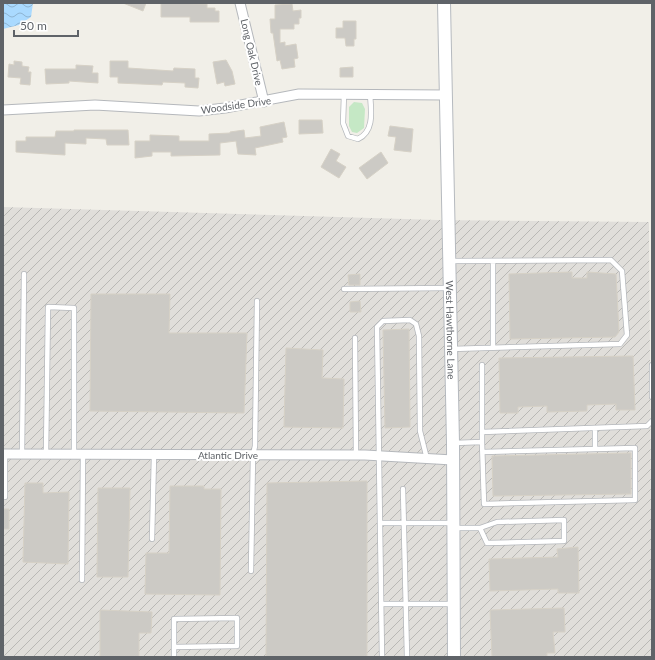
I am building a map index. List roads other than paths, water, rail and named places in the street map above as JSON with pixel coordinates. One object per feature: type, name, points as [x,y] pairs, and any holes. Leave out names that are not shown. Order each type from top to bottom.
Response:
[{"type":"street","name":"Long Oak Drive","points":[[240,3],[264,102]]},
{"type":"street","name":"West Hawthorne Lane","points":[[444,3],[453,443],[454,657]]},
{"type":"street","name":"Woodside Drive","points":[[3,110],[95,106],[199,110],[264,102],[298,94],[446,95]]},
{"type":"street","name":"Atlantic Drive","points":[[4,454],[356,455],[453,460]]},
{"type":"lane","points":[[344,94],[343,123],[348,136],[358,139],[366,135],[370,127],[370,94]]},
{"type":"lane","points":[[494,260],[494,347]]},
{"type":"lane","points":[[449,261],[611,260],[622,271],[628,335],[620,344],[451,349]]},
{"type":"lane","points":[[22,454],[24,274]]},
{"type":"lane","points":[[344,289],[450,288]]},
{"type":"lane","points":[[251,571],[253,455],[255,446],[257,301]]},
{"type":"lane","points":[[46,454],[48,307],[74,308],[82,580]]},
{"type":"lane","points":[[382,657],[377,327],[383,321],[410,320],[416,324],[419,336],[420,431],[427,459]]},
{"type":"lane","points":[[356,338],[356,455]]},
{"type":"lane","points":[[482,365],[482,442],[484,504],[635,500],[635,448],[483,452]]},
{"type":"lane","points":[[652,365],[652,397]]},
{"type":"lane","points":[[482,432],[647,426],[652,421]]},
{"type":"lane","points":[[595,428],[595,448]]},
{"type":"lane","points":[[453,443],[482,442]]},
{"type":"lane","points":[[3,497],[5,497],[4,454]]},
{"type":"lane","points":[[152,539],[154,455]]},
{"type":"lane","points":[[403,489],[408,657]]},
{"type":"lane","points":[[380,523],[453,525],[480,528],[497,522],[564,520],[564,541],[487,542],[480,528]]},
{"type":"lane","points":[[381,604],[454,604]]},
{"type":"lane","points":[[174,647],[237,646],[237,618],[174,619],[174,647],[174,657]]},
{"type":"water","points":[[3,3],[33,3],[31,17],[19,25],[3,29]]}]
